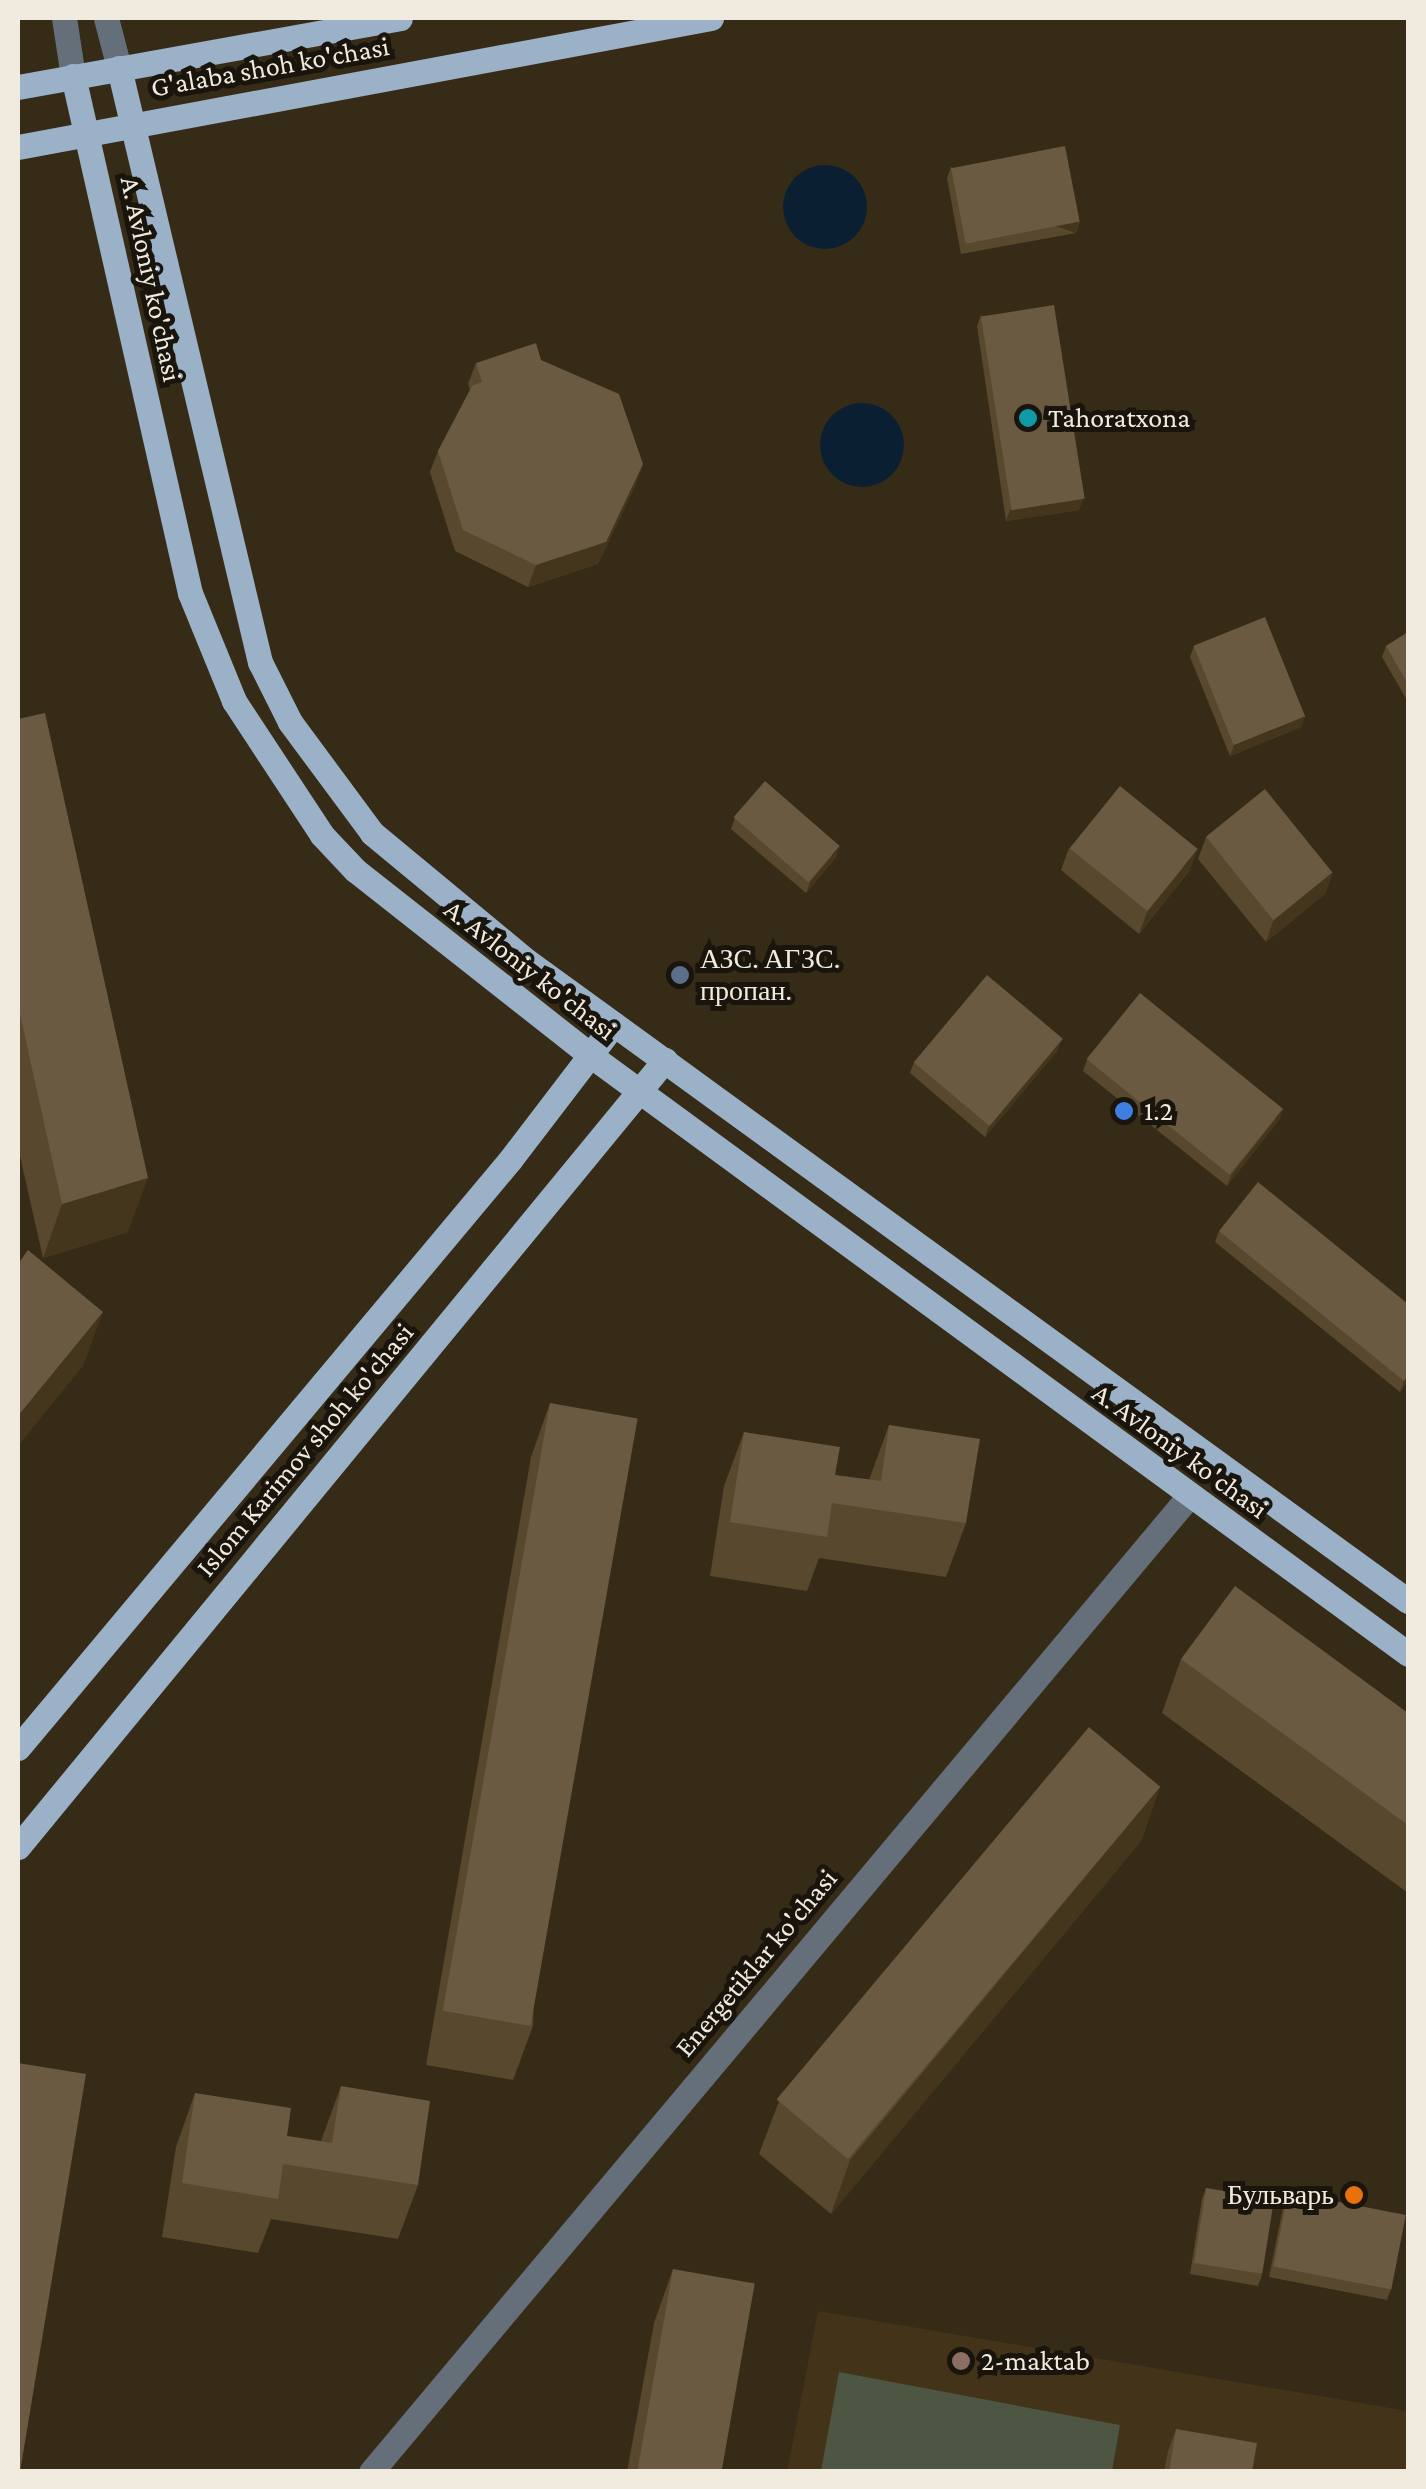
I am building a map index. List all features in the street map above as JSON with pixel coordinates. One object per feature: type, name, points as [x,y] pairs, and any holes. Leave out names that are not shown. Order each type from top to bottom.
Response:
[{"type":"main road","name":"G'alaba shoh ko'chasi","points":[[18,87],[400,18]]},
{"type":"main road","name":"G'alaba shoh ko'chasi","points":[[18,146],[710,18]]},
{"type":"main road","name":"A. Avloniy ko'chasi","points":[[119,68],[229,549],[260,662],[290,722],[372,833],[487,930],[1408,1602]]},
{"type":"main road","name":"A. Avloniy ko'chasi","points":[[73,76],[190,593],[234,701],[274,770],[355,870],[639,1092],[1408,1654]]},
{"type":"main road","name":"Islom Karimov shoh ko'chasi","points":[[18,1748],[510,1160],[614,1024]]},
{"type":"main road","name":"Islom Karimov shoh ko'chasi","points":[[18,1847],[665,1060]]},
{"type":"street","name":"A. Avloniy ko'chasi","points":[[64,18],[73,76]]},
{"type":"street","name":"A. Avloniy ko'chasi","points":[[106,18],[119,68]]},
{"type":"street","name":"Energetiklar ko'chasi","points":[[371,2472],[1188,1496]]},
{"type":"shaded area","name":"2-maktab","points":[[818,2311],[1408,2411],[1408,2471],[787,2472]]},
{"type":"green space","points":[[839,2372],[1120,2425],[1112,2471],[821,2471]]},
{"type":"water","points":[[825,165],[841,168],[855,177],[864,191],[864,223],[855,237],[841,246],[825,249],[809,246],[795,237],[786,223],[783,207],[786,191],[795,177],[809,168]]},
{"type":"water","points":[[862,403],[878,406],[892,415],[901,429],[901,461],[892,475],[878,484],[862,487],[846,484],[832,475],[823,461],[820,445],[823,429],[832,415],[846,406]]},
{"type":"building","points":[[1065,146],[1080,222],[966,244],[951,168]]},
{"type":"building","name":"Tahoratxona","points":[[1054,305],[1085,499],[1012,510],[981,317]]},
{"type":"building","points":[[536,343],[541,360],[619,394],[643,464],[606,542],[536,565],[463,530],[438,451],[472,386],[482,382],[476,363]]},
{"type":"building","points":[[1265,617],[1305,716],[1234,745],[1194,646]]},
{"type":"building","points":[[1408,632],[1408,684],[1386,646]]},
{"type":"building","points":[[45,713],[148,1178],[62,1204],[18,1005],[18,719]]},
{"type":"building","points":[[765,781],[840,846],[808,882],[734,817]]},
{"type":"building","points":[[1120,786],[1198,849],[1147,911],[1070,848]]},
{"type":"building","points":[[1265,789],[1332,872],[1273,920],[1206,837]]},
{"type":"building","points":[[987,975],[1063,1039],[990,1126],[914,1062]]},
{"type":"building","points":[[1140,993],[1283,1109],[1230,1175],[1087,1059]]},
{"type":"building","points":[[1258,1182],[1408,1304],[1408,1375],[1404,1381],[1219,1231]]},
{"type":"building","points":[[28,1250],[103,1312],[18,1416],[18,1264]]},
{"type":"building","points":[[550,1403],[638,1418],[531,2026],[443,2011]]},
{"type":"building","points":[[889,1425],[980,1439],[966,1523],[832,1503],[827,1537],[730,1522],[744,1432],[840,1447],[835,1475],[881,1481]]},
{"type":"building","points":[[1235,1586],[1408,1713],[1408,1825],[1181,1659]]},
{"type":"building","points":[[1089,1727],[1160,1787],[848,2159],[777,2099]]},
{"type":"building","points":[[18,2063],[86,2074],[20,2472],[18,2472]]},
{"type":"building","points":[[341,2086],[430,2101],[418,2185],[283,2164],[278,2199],[182,2183],[195,2093],[291,2108],[287,2136],[332,2143]]},
{"type":"building","points":[[1206,2188],[1274,2199],[1262,2274],[1194,2263]]},
{"type":"building","points":[[1288,2192],[1406,2215],[1391,2290],[1273,2267]]},
{"type":"building","points":[[673,2269],[755,2283],[721,2472],[637,2472]]},
{"type":"building","points":[[1176,2429],[1257,2443],[1252,2472],[1169,2472]]},
{"type":"place","name":"Tahoratxona","points":[[1028,418]]},
{"type":"place","name":"АЗС. АГЗС. пропан.","points":[[680,975]]},
{"type":"place","name":"1.2","points":[[1124,1111]]},
{"type":"place","name":"Бульварь","points":[[1354,2195]]},
{"type":"place","name":"2-maktab","points":[[961,2361]]}]
